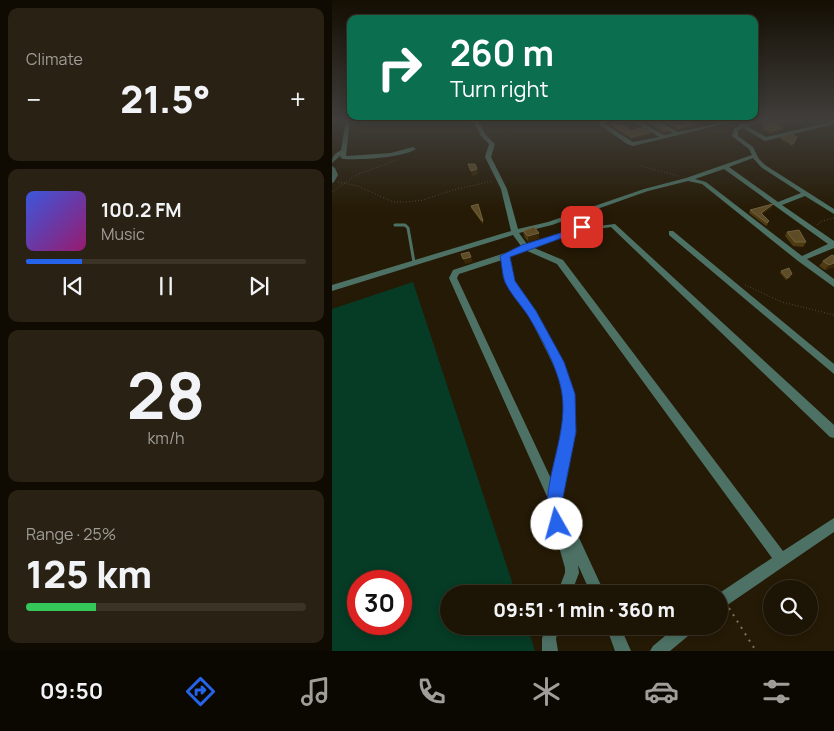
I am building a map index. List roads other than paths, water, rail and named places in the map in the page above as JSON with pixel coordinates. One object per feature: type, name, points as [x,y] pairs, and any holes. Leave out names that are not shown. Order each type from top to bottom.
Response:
[{"type":"street","points":[[344,151],[343,157],[345,158],[404,153],[409,150]]},
{"type":"street","points":[[490,150],[488,157],[504,189],[515,232],[525,247],[560,262],[780,560]]},
{"type":"street","points":[[752,150],[754,156],[763,166],[834,212]]},
{"type":"street","points":[[332,161],[336,155],[344,151]]},
{"type":"street","points":[[332,288],[515,232],[550,224],[646,190],[708,173],[754,156]]},
{"type":"street","points":[[725,167],[833,245]]},
{"type":"street","points":[[332,168],[335,175],[333,180]]},
{"type":"street","points":[[704,183],[704,177],[708,173]]},
{"type":"street","points":[[688,179],[704,183],[834,284]]},
{"type":"street","points":[[777,204],[805,194]]},
{"type":"street","points":[[550,224],[584,228]]},
{"type":"street","points":[[594,585],[453,278],[454,274],[460,270],[584,228],[611,224],[618,228],[834,433]]},
{"type":"street","points":[[671,233],[834,370]]},
{"type":"street","points":[[801,259],[833,245]]},
{"type":"street","points":[[505,256],[510,281],[532,314],[559,366],[569,394],[569,432],[555,497],[555,516],[572,568],[567,585]]},
{"type":"street","points":[[728,596],[834,524]]},
{"type":"street","points":[[550,635],[550,651]]},
{"type":"street","points":[[617,635],[623,651]]},
{"type":"street","points":[[658,651],[678,635]]},
{"type":"lane","points":[[395,225],[405,225],[408,228],[414,262]]}]
